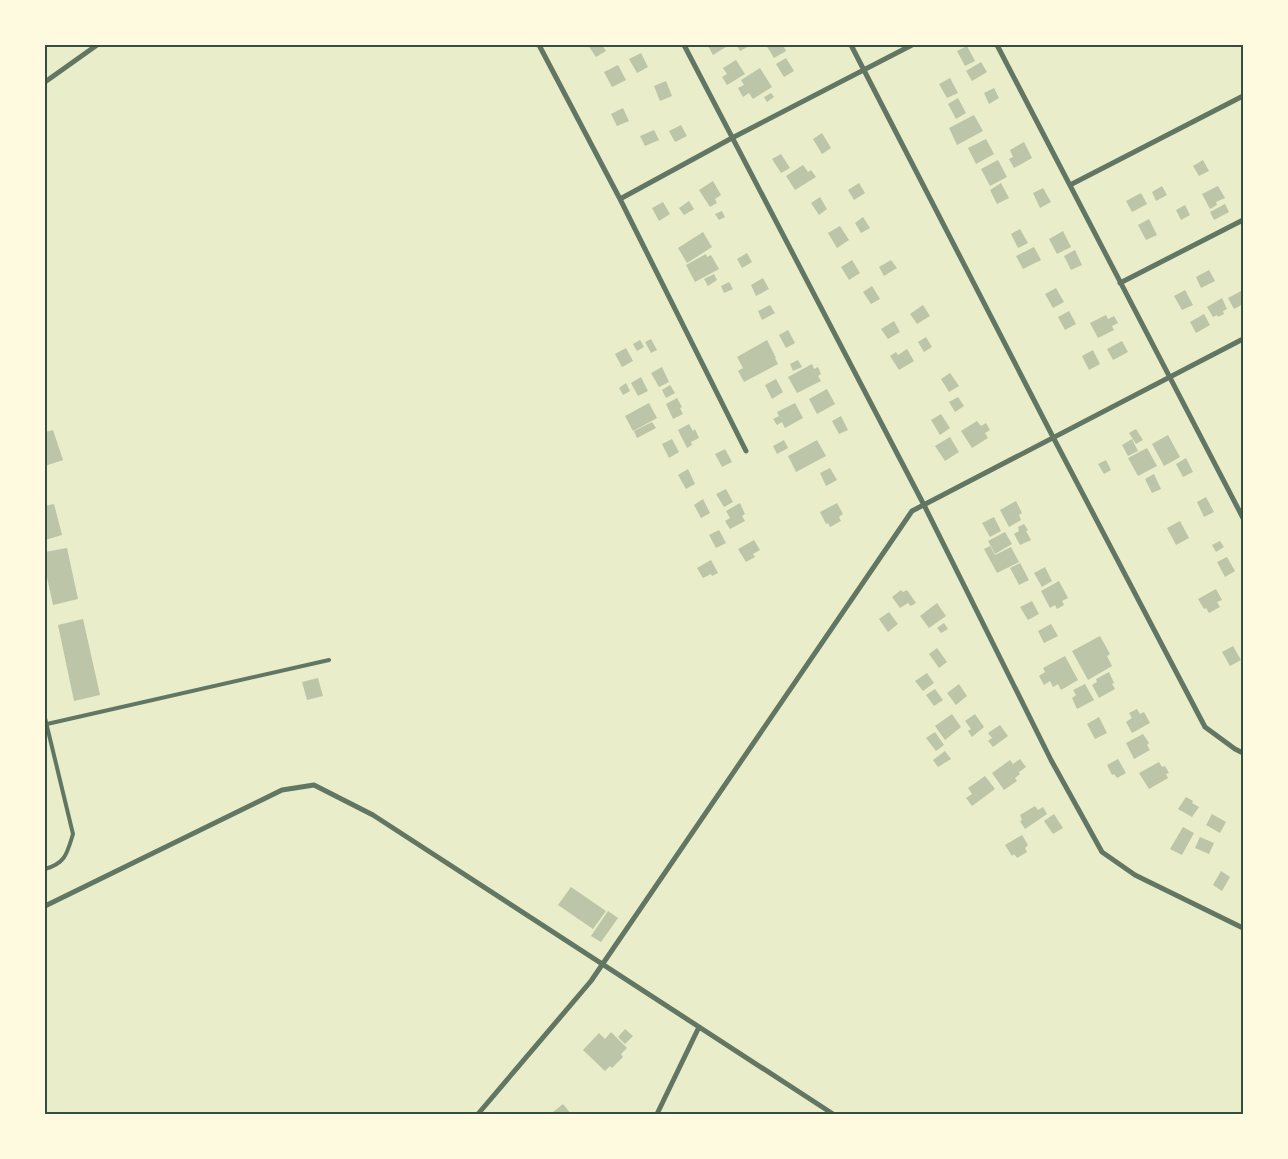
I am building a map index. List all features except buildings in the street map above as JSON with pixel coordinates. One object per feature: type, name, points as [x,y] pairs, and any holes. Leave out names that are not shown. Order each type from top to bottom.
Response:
[{"type":"street","points":[[45,82],[97,45]]},
{"type":"street","points":[[539,45],[620,199],[746,451]]},
{"type":"street","points":[[684,45],[924,504],[1051,760],[1102,852],[1135,875],[1242,927]]},
{"type":"street","points":[[851,45],[1205,727],[1235,750],[1243,753]]},
{"type":"street","points":[[620,199],[732,138],[912,45]]},
{"type":"street","points":[[997,45],[1243,518]]},
{"type":"street","points":[[1070,185],[1243,96]]},
{"type":"street","points":[[1120,283],[1243,220]]},
{"type":"street","points":[[478,1114],[591,981],[912,511],[1243,339]]},
{"type":"street","points":[[45,906],[282,790],[314,785],[373,814],[833,1114]]},
{"type":"street","points":[[657,1114],[699,1027]]},
{"type":"lane","points":[[47,724],[329,660]]},
{"type":"lane","points":[[45,718],[73,834],[62,861],[45,869]]}]
